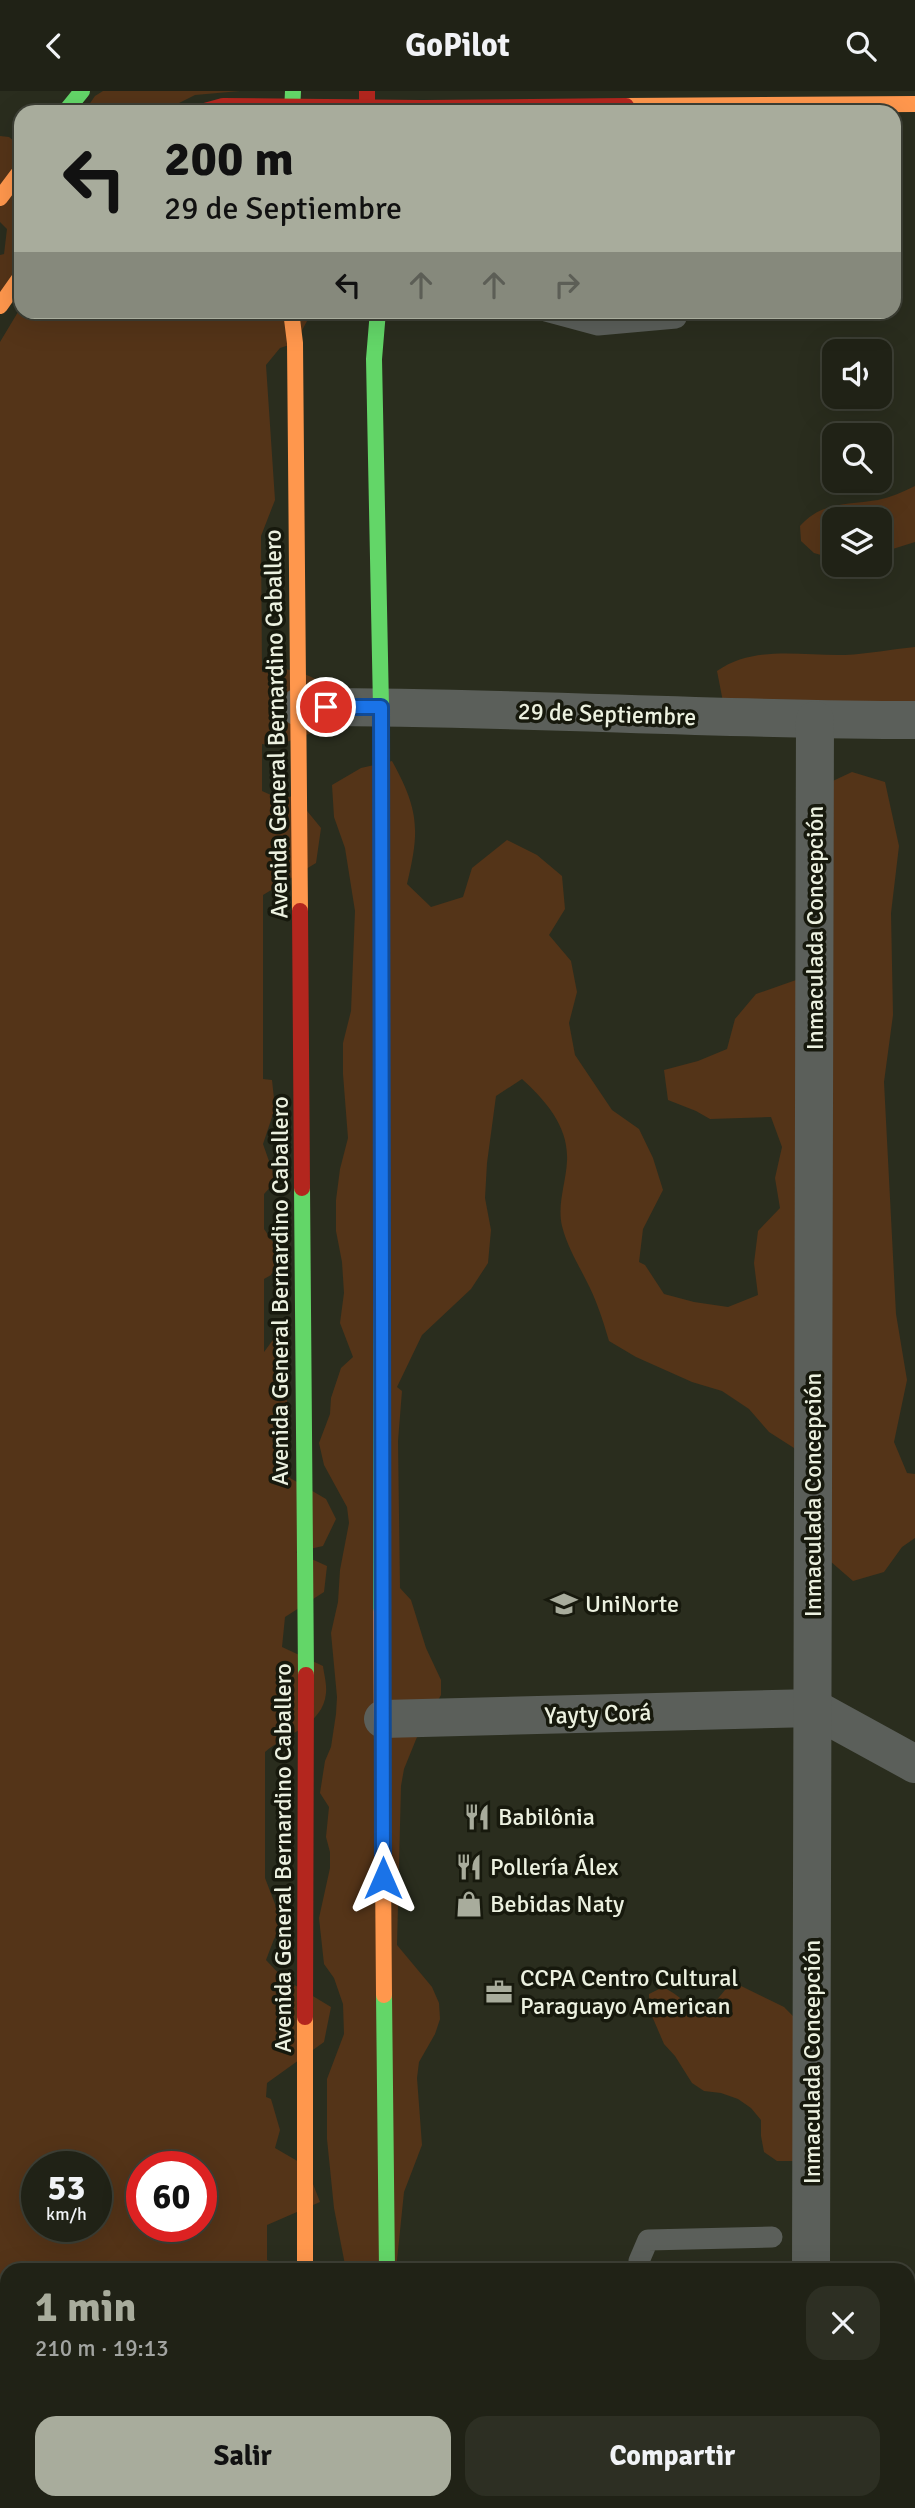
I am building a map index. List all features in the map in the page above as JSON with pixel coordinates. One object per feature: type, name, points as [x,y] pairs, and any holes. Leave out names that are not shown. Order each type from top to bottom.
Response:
[{"type":"main road","points":[[71,105],[82,91]]},
{"type":"main road","points":[[246,105],[367,103]]},
{"type":"main road","points":[[795,105],[915,103]]},
{"type":"main road","points":[[0,198],[14,179]]},
{"type":"main road","points":[[0,306],[14,286]]},
{"type":"main road","name":"Avenida General Bernardino Caballero","points":[[292,319],[295,343],[299,707],[307,1889],[305,2263]]},
{"type":"main road","points":[[377,319],[374,359],[381,707],[381,1661],[387,2263]]},
{"type":"street","name":"29 de Septiembre","points":[[299,707],[815,720],[915,720]]},
{"type":"street","name":"Inmaculada Concepción","points":[[811,2263],[815,720]]},
{"type":"street","name":"Yayty Corá","points":[[383,1719],[813,1708]]},
{"type":"street","points":[[813,1708],[915,1764]]},
{"type":"lane","points":[[576,319],[598,325],[665,319]]},
{"type":"lane","points":[[639,2263],[649,2240],[772,2237]]},
{"type":"shaded area","points":[[103,91],[240,91],[195,95],[179,103],[167,105],[89,105]]},
{"type":"shaded area","points":[[0,136],[9,137],[14,141],[14,280],[0,302],[0,255],[4,254],[7,229],[0,222]]},
{"type":"shaded area","points":[[14,319],[308,319],[295,343],[280,348],[266,365],[275,500],[261,536],[262,672],[292,670],[321,682],[328,711],[320,730],[275,746],[262,744],[262,791],[282,800],[294,795],[321,828],[316,863],[263,895],[263,1079],[272,1080],[275,1108],[263,1144],[276,1181],[264,1194],[264,1229],[281,1254],[271,1275],[264,1279],[264,1352],[284,1325],[290,1478],[326,1499],[336,1519],[323,1546],[296,1552],[327,1566],[324,1592],[285,1617],[282,1647],[323,1666],[326,1693],[318,1714],[311,1721],[265,1752],[265,1878],[275,1904],[289,1921],[274,1939],[266,1960],[283,1978],[331,2007],[324,2042],[267,2083],[266,2097],[271,2099],[280,2130],[275,2148],[306,2166],[320,2202],[267,2225],[267,2260],[273,2263],[0,2263],[0,342]]},
{"type":"shaded area","points":[[915,486],[915,542],[892,549],[892,507],[832,507],[883,499]]},
{"type":"shaded area","points":[[822,510],[822,555],[814,553],[801,541],[800,526]]},
{"type":"shaded area","points":[[915,647],[915,733],[725,712],[717,671],[732,663],[763,655],[854,654]]},
{"type":"shaded area","points":[[392,761],[401,778],[412,807],[415,834],[407,884],[431,907],[463,897],[472,868],[507,840],[537,855],[562,876],[565,909],[549,935],[571,961],[577,992],[569,1023],[575,1055],[612,1110],[639,1129],[653,1158],[663,1190],[643,1229],[639,1262],[645,1265],[664,1294],[728,1307],[758,1295],[754,1263],[758,1231],[780,1208],[775,1178],[782,1147],[771,1117],[710,1119],[668,1100],[664,1070],[698,1061],[727,1049],[735,1019],[756,994],[813,974],[822,786],[852,772],[885,782],[899,846],[891,913],[893,1015],[884,1082],[896,1314],[907,1380],[894,1442],[907,1473],[915,1474],[915,1538],[902,1547],[884,1572],[853,1581],[830,1561],[816,1470],[794,1448],[769,1432],[749,1409],[722,1391],[692,1382],[636,1357],[609,1341],[590,1287],[569,1247],[562,1226],[561,1202],[567,1149],[560,1126],[539,1096],[522,1079],[496,1096],[485,1198],[491,1230],[488,1263],[471,1289],[422,1335],[397,1387],[402,1391],[398,1441],[400,1588],[411,1600],[426,1648],[441,1680],[441,1695],[417,1737],[404,1769],[401,1786],[397,1945],[432,1987],[439,2003],[440,2019],[419,2062],[417,2078],[422,2145],[404,2192],[397,2263],[345,2263],[334,2208],[327,2139],[327,2079],[344,2034],[343,2004],[334,1978],[324,1964],[319,1918],[330,1868],[326,1837],[329,1807],[320,1793],[336,1714],[331,1633],[349,1523],[347,1507],[324,1465],[319,1443],[330,1414],[331,1398],[341,1368],[353,1357],[340,1323],[344,1293],[336,1231],[336,1200],[348,1138],[343,1043],[351,1011],[355,911],[345,848],[334,817],[332,785],[361,768]]},
{"type":"shaded area","points":[[741,1986],[784,2007],[796,2019],[793,2161],[777,2161],[764,2152],[761,2120],[751,2108],[738,2099],[704,2091],[692,2083],[664,2044],[649,2009],[649,1994],[663,1987],[705,2014],[725,1990]]},
{"type":"traffic: fast","points":[[71,105],[82,91]]},
{"type":"traffic: fast","points":[[292,105],[293,91]]},
{"type":"traffic: fast","points":[[377,319],[374,359],[381,827]]},
{"type":"traffic: fast","points":[[302,1188],[306,1675]]},
{"type":"traffic: fast","points":[[381,1314],[381,1612]]},
{"type":"traffic: fast","points":[[384,1995],[387,2263]]},
{"type":"traffic: slow","points":[[770,105],[915,104]]},
{"type":"traffic: slow","points":[[0,198],[14,179]]},
{"type":"traffic: slow","points":[[0,306],[14,286]]},
{"type":"traffic: slow","points":[[292,319],[295,343],[300,911]]},
{"type":"traffic: slow","points":[[381,827],[381,1314]]},
{"type":"traffic: slow","points":[[381,1612],[384,1995]]},
{"type":"traffic: slow","points":[[305,2017],[305,2263]]},
{"type":"traffic: jam","points":[[367,91],[367,105]]},
{"type":"traffic: jam","points":[[300,911],[302,1188]]},
{"type":"traffic: jam","points":[[305,2017],[306,1675]]},
{"type":"place","name":"UniNorte","points":[[564,1604]]},
{"type":"place","name":"Babilônia","points":[[477,1817]]},
{"type":"place","name":"Pollería Álex","points":[[469,1867]]},
{"type":"place","name":"Bebidas Naty","points":[[469,1904]]},
{"type":"place","name":"CCPA Centro Cultural Paraguayo American","points":[[499,1992]]},
{"type":"route","points":[[326,707],[381,707],[383,1878]]}]
